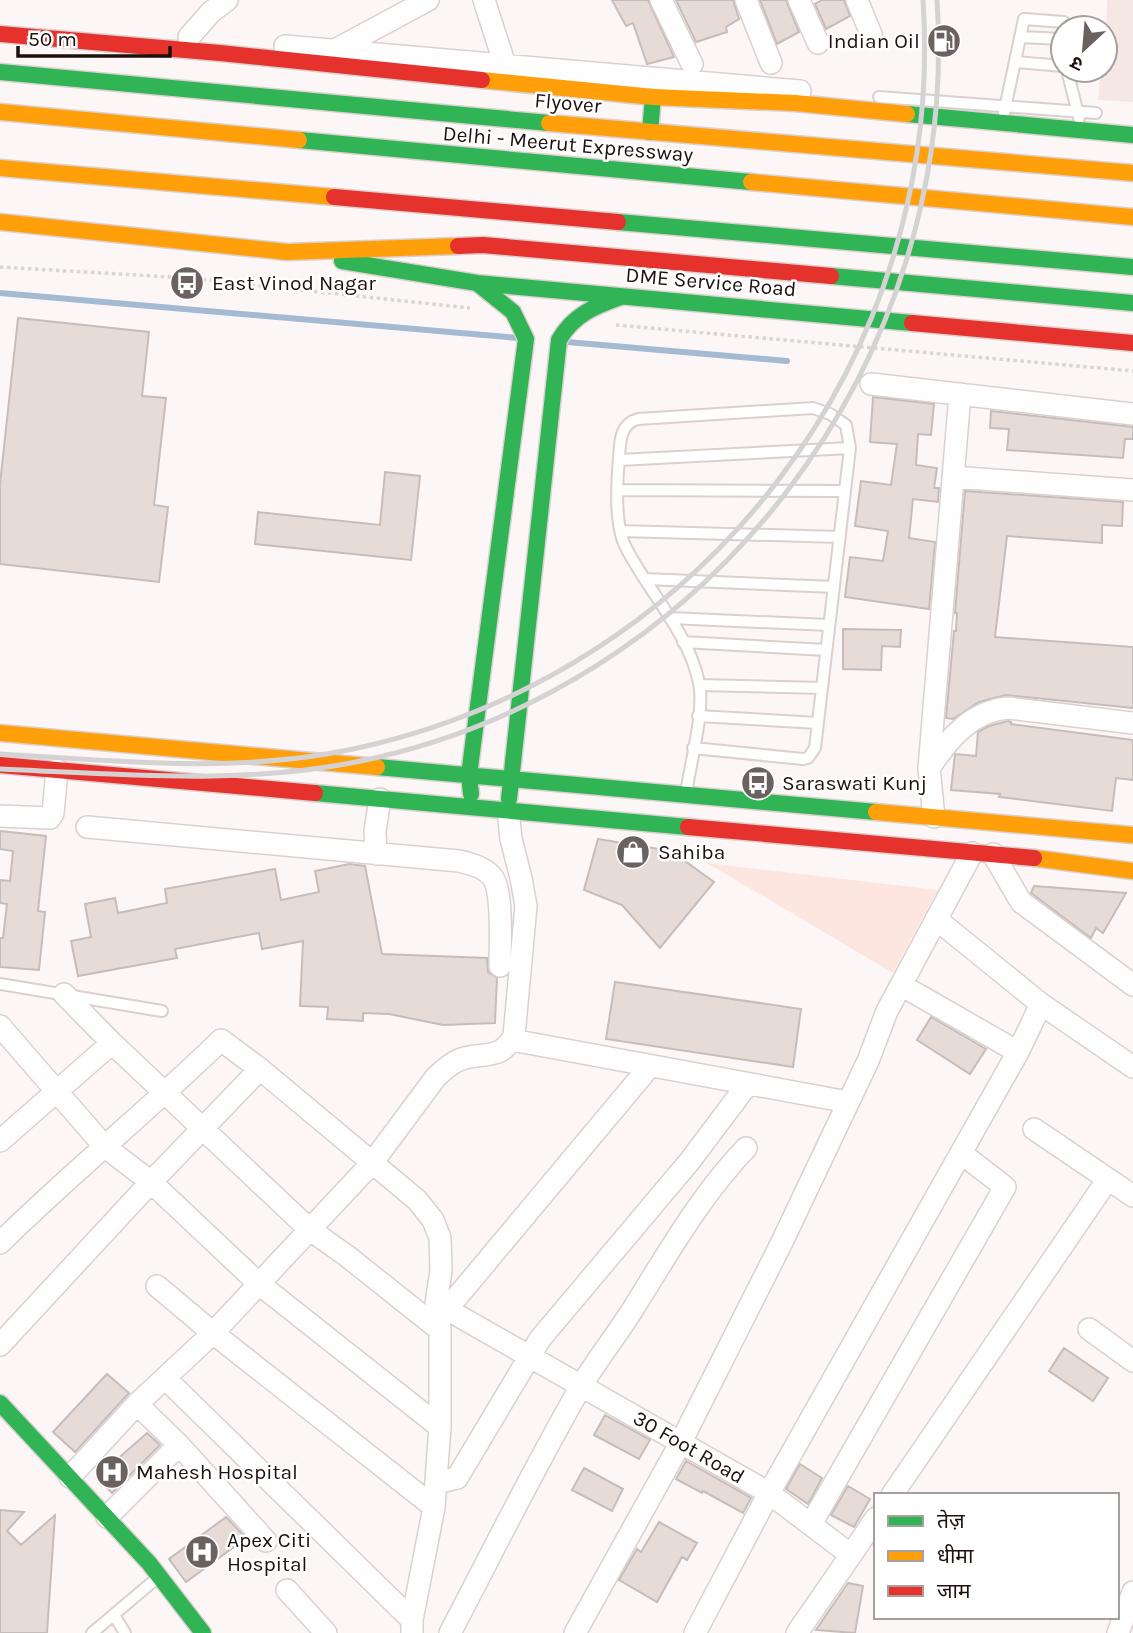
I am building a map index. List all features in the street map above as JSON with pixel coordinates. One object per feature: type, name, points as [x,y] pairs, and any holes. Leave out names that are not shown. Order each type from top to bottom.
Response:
[{"type":"main road","points":[[0,34],[220,53],[653,97],[1003,114],[1082,130],[1133,135]]},
{"type":"main road","name":"Flyover","points":[[0,72],[1133,173]]},
{"type":"main road","points":[[650,132],[653,97]]},
{"type":"main road","name":"Delhi - Meerut Expressway","points":[[0,112],[1133,217]]},
{"type":"main road","points":[[0,168],[1133,267]]},
{"type":"main road","points":[[0,222],[287,252],[498,247],[1133,303]]},
{"type":"main road","name":"DME Service Road","points":[[287,252],[477,283],[1133,343]]},
{"type":"main road","points":[[472,807],[469,775],[526,339],[520,318],[509,306],[477,283]]},
{"type":"main road","points":[[508,810],[559,340],[574,317],[592,307],[627,295]]},
{"type":"main road","points":[[0,733],[1133,835]]},
{"type":"main road","points":[[0,765],[982,853],[1133,871]]},
{"type":"main road","points":[[0,1403],[107,1517],[159,1576],[203,1633]]},
{"type":"street","points":[[189,37],[211,12],[227,0]]},
{"type":"street","points":[[335,50],[428,0]]},
{"type":"street","points":[[484,0],[505,65]]},
{"type":"street","points":[[661,0],[692,64]]},
{"type":"street","points":[[746,0],[771,63]]},
{"type":"street","points":[[799,0],[818,43]]},
{"type":"street","points":[[857,0],[871,34]]},
{"type":"street","points":[[0,21],[817,92]]},
{"type":"street","points":[[871,384],[1133,414]]},
{"type":"street","points":[[934,817],[929,768],[960,394]]},
{"type":"street","points":[[953,477],[1133,490]]},
{"type":"street","points":[[929,768],[961,727],[994,709],[1008,708],[1133,723]]},
{"type":"street","points":[[0,816],[50,818],[53,813],[57,770]]},
{"type":"street","points":[[376,854],[375,831],[380,799]]},
{"type":"street","points":[[70,1477],[137,1404],[213,1333],[372,1163],[436,1077],[449,1065],[465,1058],[491,1055],[507,1048],[512,1040],[526,906],[522,878],[511,839],[508,810]]},
{"type":"street","points":[[87,827],[458,861],[482,868],[493,877],[498,889],[500,966]]},
{"type":"street","points":[[575,1633],[681,1442],[781,1244],[868,1061],[887,1011],[936,919],[982,853],[1021,902],[1130,976]]},
{"type":"street","points":[[936,919],[1041,1004],[1133,1068]]},
{"type":"street","points":[[901,985],[1018,1052]]},
{"type":"street","points":[[64,994],[112,1044],[309,1229],[440,1330]]},
{"type":"street","points":[[695,1633],[769,1493],[1018,1052],[1041,1004]]},
{"type":"street","points":[[1,1030],[104,1146],[150,1182],[258,1283],[440,1427]]},
{"type":"street","points":[[0,1243],[104,1146],[166,1094],[221,1040],[261,1069],[416,1200],[433,1220],[440,1238],[442,1306],[440,1427],[436,1483],[412,1627]]},
{"type":"street","points":[[512,1040],[848,1102]]},
{"type":"street","points":[[0,1141],[112,1044]]},
{"type":"street","points":[[442,1306],[650,1066]]},
{"type":"street","points":[[0,1345],[150,1182],[261,1069]]},
{"type":"street","points":[[436,1483],[457,1478],[540,1339],[689,1162],[747,1085]]},
{"type":"street","points":[[1034,1129],[1133,1196]]},
{"type":"street","points":[[450,1633],[538,1463],[582,1385],[686,1224],[730,1164],[746,1147]]},
{"type":"street","points":[[811,1524],[1005,1187],[961,1153]]},
{"type":"street","points":[[893,1493],[1108,1179]]},
{"type":"street","points":[[157,1286],[433,1507]]},
{"type":"street","name":"30 Foot Road","points":[[442,1306],[769,1493],[851,1555]]},
{"type":"street","points":[[1089,1329],[1133,1361]]},
{"type":"street","points":[[166,1379],[412,1627]]},
{"type":"street","points":[[137,1404],[179,1445],[266,1541]]},
{"type":"street","points":[[107,1517],[179,1445]]},
{"type":"street","points":[[797,1633],[874,1521]]},
{"type":"street","points":[[287,1590],[327,1633]]},
{"type":"street","points":[[1118,1633],[1133,1592]]},
{"type":"lane","points":[[1003,114],[1022,24],[1027,18],[1049,20]]},
{"type":"lane","points":[[1020,37],[1049,38]]},
{"type":"lane","points":[[1015,62],[1049,65]]},
{"type":"lane","points":[[1071,84],[1082,130]]},
{"type":"lane","points":[[863,96],[1003,114],[1078,111],[1096,113]]},
{"type":"lane","points":[[685,794],[701,701],[700,684],[683,642],[628,552],[621,531],[618,490],[621,434],[626,424],[638,419],[813,408],[830,414],[846,425],[850,448],[814,748],[808,758],[803,759],[693,748]]},
{"type":"lane","points":[[619,460],[850,448]]},
{"type":"lane","points":[[618,490],[845,491]]},
{"type":"lane","points":[[621,531],[840,537]]},
{"type":"lane","points":[[645,579],[834,587]]},
{"type":"lane","points":[[670,618],[829,625]]},
{"type":"lane","points":[[683,642],[826,650]]},
{"type":"lane","points":[[700,684],[822,688]]},
{"type":"lane","points":[[698,716],[818,723]]},
{"type":"lane","points":[[0,984],[162,1011]]},
{"type":"lane","points":[[92,1633],[159,1576]]},
{"type":"lane","points":[[114,1615],[125,1633]]},
{"type":"path","points":[[0,267],[188,278],[475,309]]},
{"type":"path","points":[[610,325],[1133,371]]},
{"type":"shaded area","points":[[1107,0],[1133,0],[1133,102],[1098,100],[1100,84],[1119,84],[1119,14],[1107,14]]},
{"type":"shaded area","points":[[707,863],[938,890],[893,973]]},
{"type":"building","points":[[612,0],[648,0],[674,57],[647,64],[633,23],[626,26]]},
{"type":"building","points":[[676,0],[733,0],[739,19],[726,27],[727,32],[696,42]]},
{"type":"building","points":[[760,0],[786,0],[799,32],[777,44]]},
{"type":"building","points":[[822,0],[844,0],[850,16],[826,29],[815,4]]},
{"type":"building","points":[[18,318],[149,332],[142,396],[166,398],[154,505],[168,507],[159,582],[0,564],[0,484]]},
{"type":"building","points":[[873,397],[934,404],[931,435],[918,434],[916,465],[937,468],[934,488],[939,488],[938,502],[913,499],[909,538],[935,542],[929,609],[845,597],[850,557],[883,561],[888,531],[855,526],[861,481],[891,485],[897,444],[870,442]]},
{"type":"building","points":[[991,411],[1133,427],[1133,439],[1125,439],[1123,458],[1007,450],[1009,429],[990,428]]},
{"type":"building","points":[[385,472],[420,476],[411,560],[255,544],[258,512],[380,525]]},
{"type":"building","points":[[965,491],[1123,502],[1122,526],[1102,525],[1102,543],[1007,536],[995,637],[1133,647],[1133,708],[1006,695],[979,702],[953,719],[946,718],[956,631],[955,613]]},
{"type":"building","points":[[843,629],[901,630],[900,647],[882,646],[881,670],[843,669]]},
{"type":"building","points":[[1008,721],[1011,724],[1133,740],[1133,780],[1116,778],[1112,811],[999,797],[1000,794],[951,790],[955,754],[976,756],[978,732]]},
{"type":"building","points":[[0,831],[46,836],[38,911],[45,912],[39,970],[0,967],[0,938],[3,938],[7,904],[0,903],[0,880],[10,881],[13,851],[0,849]]},
{"type":"building","points":[[598,839],[671,851],[714,882],[660,948],[622,905],[584,890]]},
{"type":"building","points":[[349,864],[365,866],[382,954],[487,958],[488,972],[497,978],[495,1023],[443,1025],[389,1014],[363,1013],[363,1021],[327,1019],[328,1007],[300,1006],[303,941],[262,949],[259,933],[175,949],[177,958],[78,976],[71,941],[91,937],[85,904],[115,898],[118,913],[167,903],[165,889],[275,869],[281,900],[319,892],[315,871]]},
{"type":"building","points":[[1034,886],[1126,893],[1103,933],[1096,928],[1091,938],[1031,893]]},
{"type":"building","points":[[615,982],[801,1009],[793,1067],[606,1039]]},
{"type":"building","points":[[931,1017],[986,1049],[970,1074],[917,1040]]},
{"type":"building","points":[[1064,1348],[1108,1378],[1093,1401],[1049,1371]]},
{"type":"building","points":[[107,1374],[129,1393],[75,1452],[53,1432]]},
{"type":"building","points":[[605,1415],[650,1440],[639,1459],[594,1435]]},
{"type":"building","points":[[147,1433],[160,1445],[112,1493],[97,1477]]},
{"type":"building","points":[[686,1461],[751,1498],[743,1513],[676,1479]]},
{"type":"building","points":[[800,1464],[822,1478],[808,1504],[786,1489]]},
{"type":"building","points":[[584,1468],[623,1489],[612,1511],[572,1490]]},
{"type":"building","points":[[848,1486],[870,1499],[854,1527],[831,1515]]},
{"type":"building","points":[[0,1510],[24,1512],[7,1531],[21,1545],[55,1515],[47,1633],[0,1633]]},
{"type":"building","points":[[226,1517],[246,1538],[186,1582],[169,1559]]},
{"type":"building","points":[[659,1522],[697,1543],[687,1560],[682,1557],[657,1602],[619,1580],[637,1549],[641,1552]]},
{"type":"building","points":[[848,1583],[863,1586],[855,1633],[816,1630]]},
{"type":"waterway","points":[[0,293],[518,338]]},
{"type":"waterway","points":[[567,342],[787,361]]},
{"type":"railway","points":[[0,754],[177,764],[265,761],[353,749],[479,710],[593,651],[693,574],[778,481],[845,374],[893,257],[920,132],[923,0]]},
{"type":"railway","points":[[0,769],[220,776],[307,770],[351,763],[480,725],[597,665],[700,586],[787,491],[857,382],[906,262],[933,134],[937,0]]},
{"type":"traffic: fast","points":[[0,72],[549,123]]},
{"type":"traffic: fast","points":[[650,132],[653,97]]},
{"type":"traffic: fast","points":[[907,114],[1133,135]]},
{"type":"traffic: fast","points":[[299,140],[751,182]]},
{"type":"traffic: fast","points":[[618,222],[1133,267]]},
{"type":"traffic: fast","points":[[342,261],[477,283],[912,323]]},
{"type":"traffic: fast","points":[[831,276],[1133,303]]},
{"type":"traffic: fast","points":[[471,794],[469,775],[526,339],[513,312],[477,283]]},
{"type":"traffic: fast","points":[[509,799],[559,340],[571,324],[586,312],[621,297]]},
{"type":"traffic: fast","points":[[377,767],[876,812]]},
{"type":"traffic: fast","points":[[315,793],[688,827]]},
{"type":"traffic: fast","points":[[0,1403],[149,1563],[203,1633]]},
{"type":"traffic: slow","points":[[482,80],[653,97],[795,103],[907,114]]},
{"type":"traffic: slow","points":[[0,112],[299,140]]},
{"type":"traffic: slow","points":[[549,123],[1133,173]]},
{"type":"traffic: slow","points":[[0,168],[334,197]]},
{"type":"traffic: slow","points":[[751,182],[1133,217]]},
{"type":"traffic: slow","points":[[0,222],[287,252],[458,246]]},
{"type":"traffic: slow","points":[[0,733],[377,767]]},
{"type":"traffic: slow","points":[[876,812],[1133,835]]},
{"type":"traffic: slow","points":[[1034,858],[1133,871]]},
{"type":"traffic: jam","points":[[0,34],[482,80]]},
{"type":"traffic: jam","points":[[334,197],[618,222]]},
{"type":"traffic: jam","points":[[458,246],[483,245],[831,276]]},
{"type":"traffic: jam","points":[[912,323],[1133,343]]},
{"type":"traffic: jam","points":[[0,765],[315,793]]},
{"type":"traffic: jam","points":[[688,827],[1034,858]]},
{"type":"place","name":"Indian Oil","points":[[944,41]]},
{"type":"place","name":"East Vinod Nagar","points":[[187,283]]},
{"type":"place","name":"Saraswati Kunj","points":[[758,783]]},
{"type":"place","name":"Sahiba","points":[[633,852]]},
{"type":"place","name":"Mahesh Hospital","points":[[112,1472]]},
{"type":"place","name":"Apex Citi Hospital","points":[[202,1552]]}]
